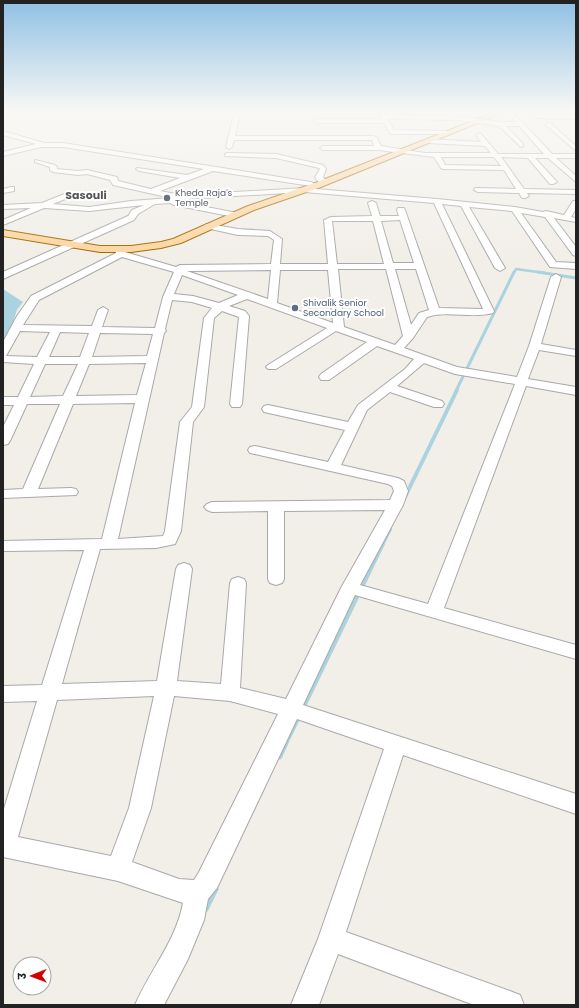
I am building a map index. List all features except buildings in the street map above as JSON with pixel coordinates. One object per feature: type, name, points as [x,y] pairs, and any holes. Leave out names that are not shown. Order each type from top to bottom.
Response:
[{"type":"main road","points":[[3,233],[120,252],[142,249],[167,244],[234,215],[321,184],[381,160]]},
{"type":"street","points":[[162,160],[321,184],[319,177],[324,169],[321,166],[294,160]]},
{"type":"street","points":[[222,169],[225,160]]},
{"type":"street","points":[[439,160],[443,167],[484,170],[506,168]]},
{"type":"street","points":[[499,160],[522,190],[531,206]]},
{"type":"street","points":[[534,160],[553,182]]},
{"type":"street","points":[[554,160],[576,180]]},
{"type":"street","points":[[37,161],[53,166],[53,170],[55,171],[78,173],[88,172],[114,179],[114,182],[116,183],[180,198]]},
{"type":"street","points":[[152,191],[214,168]]},
{"type":"street","points":[[139,169],[186,178]]},
{"type":"street","points":[[3,191],[11,189]]},
{"type":"street","points":[[3,206],[19,204],[89,209],[167,201],[180,198],[304,190],[464,204],[522,190],[576,192]]},
{"type":"street","points":[[478,190],[497,196],[515,208],[553,265],[576,266]]},
{"type":"street","points":[[3,223],[67,195]]},
{"type":"street","points":[[396,197],[435,312]]},
{"type":"street","points":[[167,201],[234,215]]},
{"type":"street","points":[[396,350],[423,315],[435,312],[482,313],[487,312],[489,309],[438,201]]},
{"type":"street","points":[[3,276],[131,218],[136,211],[155,202]]},
{"type":"street","points":[[372,203],[408,336]]},
{"type":"street","points":[[566,218],[576,203]]},
{"type":"street","points":[[464,204],[500,268]]},
{"type":"street","points":[[515,208],[531,206],[546,213],[576,220]]},
{"type":"street","points":[[546,213],[576,253]]},
{"type":"street","points":[[337,328],[329,219],[404,218]]},
{"type":"street","points":[[209,226],[238,232],[266,234],[278,239],[272,305]]},
{"type":"street","points":[[3,353],[27,308],[35,298],[120,252],[175,270],[421,359],[466,373],[576,391]]},
{"type":"street","points":[[3,264],[21,268]]},
{"type":"street","points":[[175,270],[419,266]]},
{"type":"street","points":[[175,270],[161,330],[102,544],[49,693],[3,846],[118,869],[179,891],[197,892],[202,889],[217,865],[297,711],[401,491],[400,485],[396,482],[255,450]]},
{"type":"street","points":[[434,612],[522,382],[535,346],[556,277]]},
{"type":"street","points":[[3,546],[164,542],[169,540],[172,535],[187,422],[198,408],[208,325],[212,314],[221,306],[245,296]]},
{"type":"street","points":[[168,297],[193,299],[221,306],[241,312],[245,318],[236,404]]},
{"type":"street","points":[[29,493],[85,360],[103,310]]},
{"type":"street","points":[[16,328],[161,330]]},
{"type":"street","points":[[3,441],[58,328]]},
{"type":"street","points":[[272,367],[337,328]]},
{"type":"street","points":[[325,376],[375,342]]},
{"type":"street","points":[[535,346],[576,353]]},
{"type":"street","points":[[3,359],[42,361],[152,359]]},
{"type":"street","points":[[332,468],[351,427],[362,408],[409,371],[421,359]]},
{"type":"street","points":[[388,387],[438,404]]},
{"type":"street","points":[[3,401],[142,399]]},
{"type":"street","points":[[268,409],[351,427]]},
{"type":"street","points":[[3,494],[71,492]]},
{"type":"street","points":[[212,507],[395,505]]},
{"type":"street","points":[[276,506],[276,579]]},
{"type":"street","points":[[118,869],[140,808],[166,688],[184,569]]},
{"type":"street","points":[[230,693],[238,583]]},
{"type":"street","points":[[355,590],[576,652]]},
{"type":"street","points":[[3,694],[166,688],[230,693],[297,711],[576,804]]},
{"type":"street","points":[[305,1005],[331,939],[396,743]]},
{"type":"street","points":[[149,1005],[188,929],[197,904],[197,892]]},
{"type":"street","points":[[331,939],[510,1005]]},
{"type":"water","points":[[3,289],[23,302],[17,310],[8,337],[3,339]]},
{"type":"waterway","points":[[514,273],[516,269],[540,272]]},
{"type":"waterway","points":[[456,391],[514,272]]},
{"type":"waterway","points":[[540,272],[545,273]]},
{"type":"waterway","points":[[540,272],[576,278]]},
{"type":"waterway","points":[[404,499],[457,390]]},
{"type":"waterway","points":[[382,545],[390,529]]},
{"type":"waterway","points":[[284,746],[382,544]]},
{"type":"waterway","points":[[279,756],[284,745]]},
{"type":"waterway","points":[[205,909],[215,889]]},
{"type":"place","name":"Kheda Raja's Temple","points":[[167,198]]},
{"type":"place","name":"Shivalik Senior Secondary School","points":[[295,308]]},
{"type":"district","name":"Sasouli","points":[[86,195]]}]
